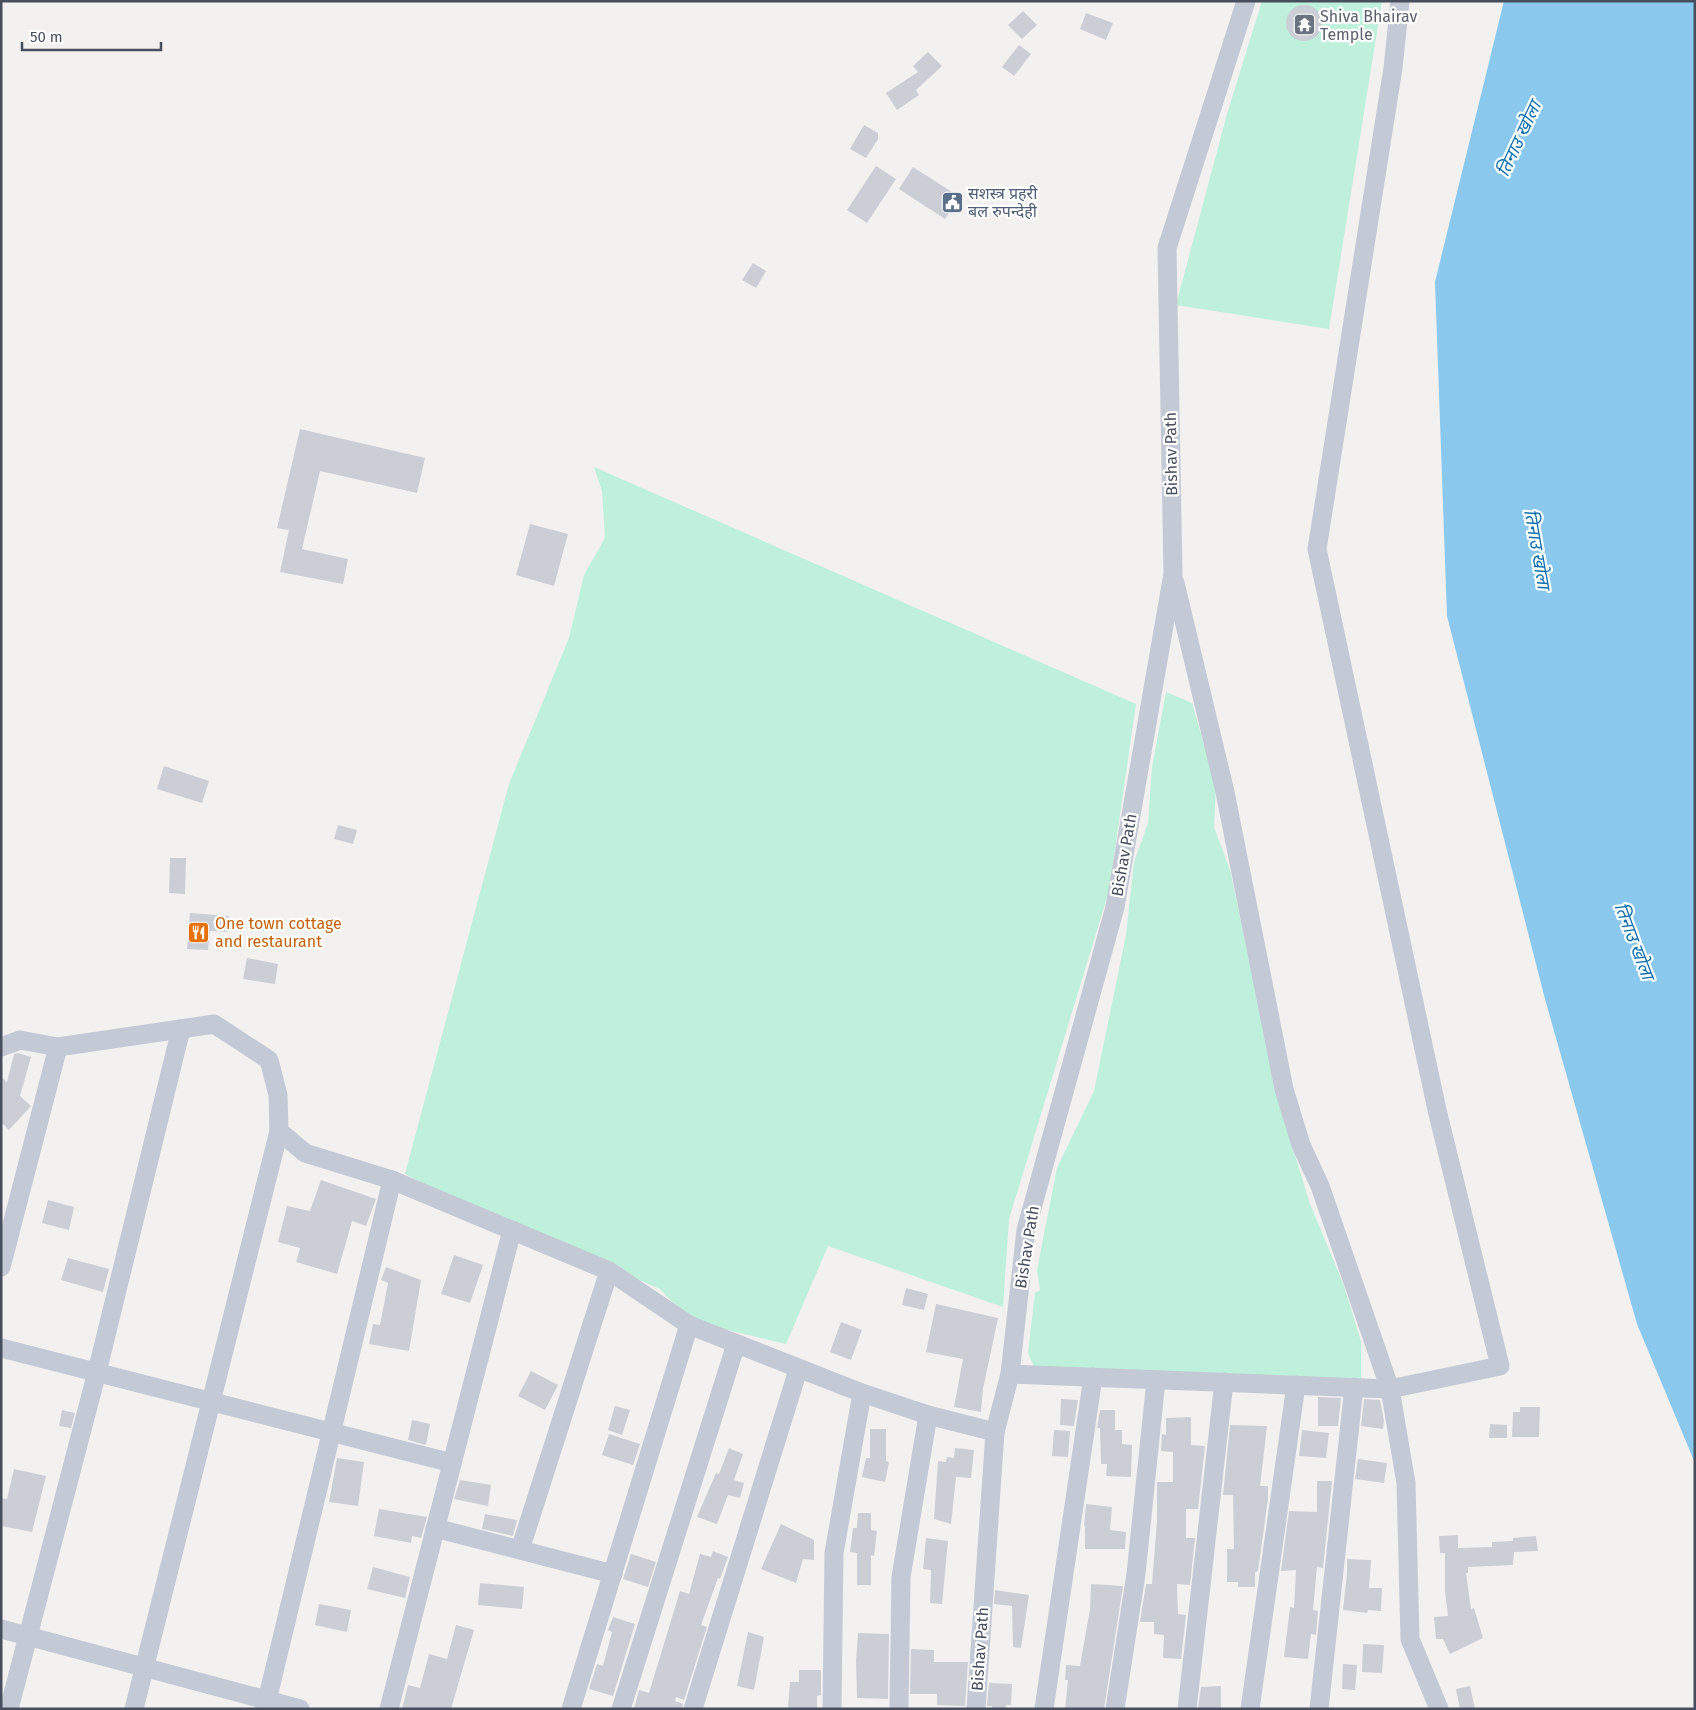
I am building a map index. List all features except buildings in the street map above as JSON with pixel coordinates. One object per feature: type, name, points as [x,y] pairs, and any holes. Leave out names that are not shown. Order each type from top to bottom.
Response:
[{"type":"street","name":"Bishav Path","points":[[976,1709],[995,1432],[1010,1374],[1026,1230],[1116,907],[1173,574],[1167,248],[1246,1]]},
{"type":"street","points":[[1010,1374],[1390,1389],[1500,1366],[1436,1110],[1317,549],[1393,68],[1400,1]]},
{"type":"street","points":[[1173,574],[1225,792],[1284,1089],[1301,1144],[1320,1186],[1390,1389],[1406,1483],[1410,1639],[1439,1709]]},
{"type":"street","points":[[1,1047],[20,1040],[58,1047],[214,1024],[269,1060],[278,1096],[279,1131],[134,1709]]},
{"type":"street","points":[[9,1709],[182,1029]]},
{"type":"street","points":[[1,1267],[58,1047]]},
{"type":"street","points":[[279,1131],[305,1153],[392,1180],[609,1271],[689,1326],[798,1370],[862,1393],[928,1415],[995,1432]]},
{"type":"street","points":[[266,1704],[392,1180]]},
{"type":"street","points":[[390,1709],[512,1230]]},
{"type":"street","points":[[520,1550],[609,1271]]},
{"type":"street","points":[[571,1709],[689,1326]]},
{"type":"street","points":[[621,1709],[736,1344]]},
{"type":"street","points":[[1,1348],[452,1463]]},
{"type":"street","points":[[693,1709],[798,1370]]},
{"type":"street","points":[[1044,1709],[1093,1377]]},
{"type":"street","points":[[1115,1709],[1136,1574],[1156,1380]]},
{"type":"street","points":[[1187,1709],[1224,1382]]},
{"type":"street","points":[[1250,1709],[1296,1385]]},
{"type":"street","points":[[1319,1709],[1354,1387]]},
{"type":"street","points":[[832,1709],[834,1553],[862,1393]]},
{"type":"street","points":[[899,1709],[901,1577],[928,1415]]},
{"type":"street","points":[[435,1528],[612,1574]]},
{"type":"street","points":[[1,1629],[145,1667],[266,1704],[300,1709]]},
{"type":"green space","points":[[1262,1],[1382,1],[1329,329],[1176,305],[1227,114]]},
{"type":"green space","points":[[594,467],[1136,704],[1109,891],[1009,1219],[1003,1307],[828,1246],[786,1344],[690,1321],[660,1289],[440,1192],[405,1174],[509,784],[569,638],[584,575],[605,538],[602,491]]},
{"type":"green space","points":[[1166,692],[1192,703],[1216,785],[1214,827],[1230,870],[1282,1113],[1310,1204],[1343,1283],[1361,1341],[1361,1379],[1034,1367],[1028,1353],[1035,1293],[1040,1290],[1037,1270],[1057,1168],[1094,1091],[1126,935],[1134,862],[1148,823],[1152,767]]},
{"type":"water","name":"तिनाउ खोला","points":[[1504,1],[1695,1],[1695,1463],[1637,1324],[1545,999],[1447,616],[1435,282]]},
{"type":"place","name":"Shiva Bhairav Temple","points":[[1304,25]]},
{"type":"place","name":"सशस्त्र प्रहरी बल रुपन्देही","points":[[952,202]]},
{"type":"place","name":"One town cottage and restaurant","points":[[199,932]]}]
